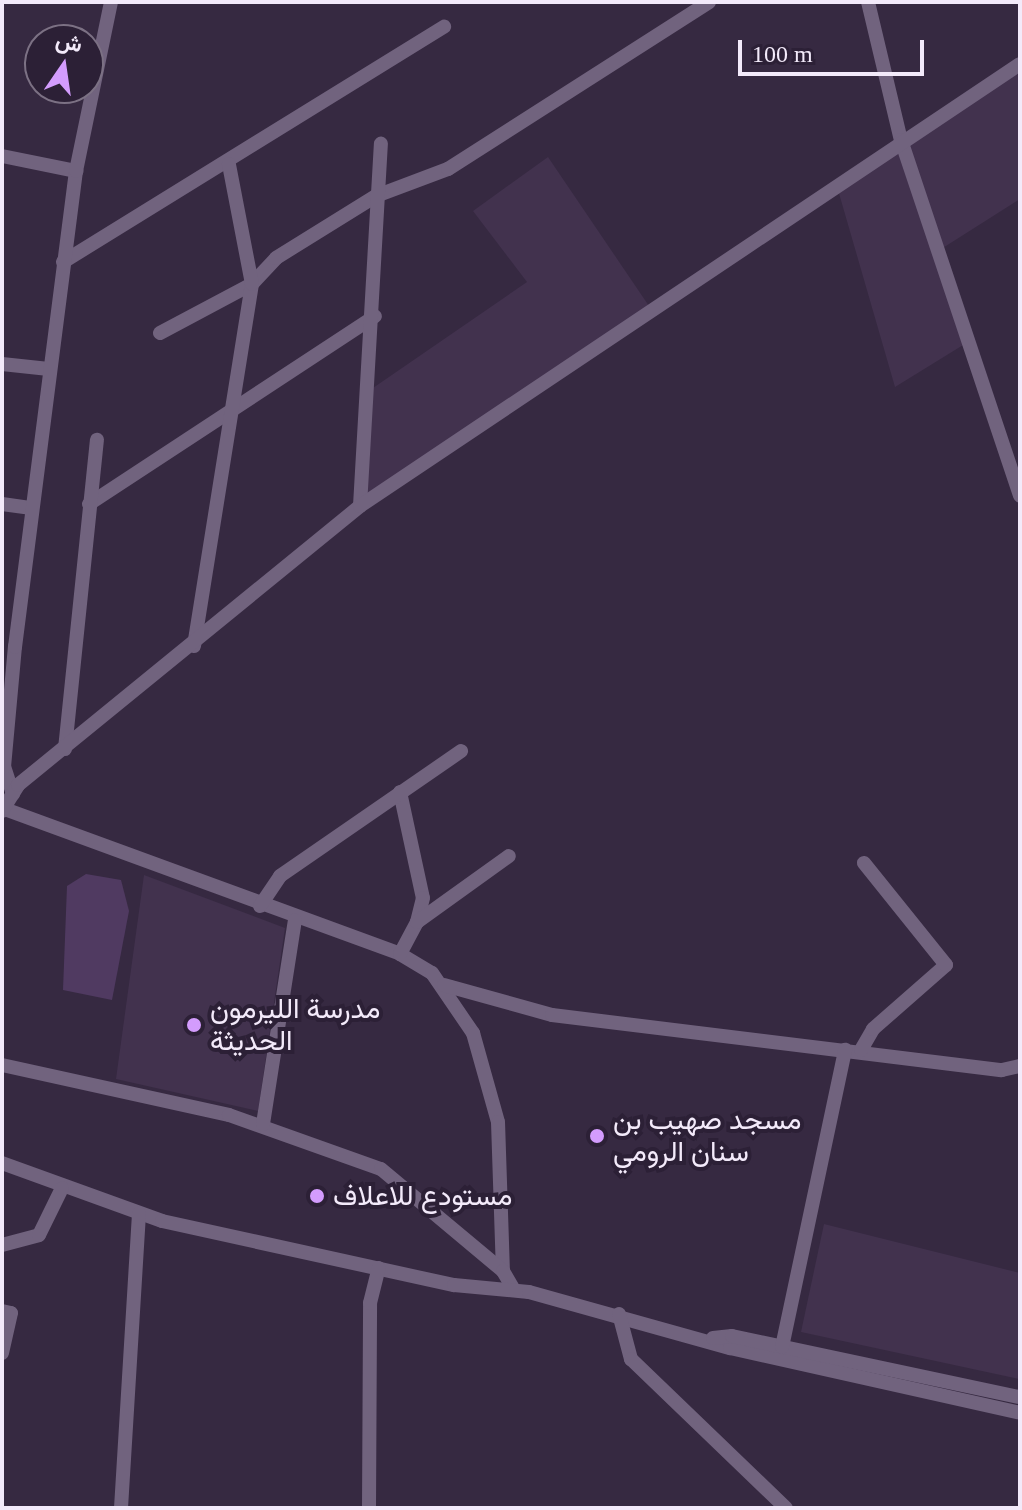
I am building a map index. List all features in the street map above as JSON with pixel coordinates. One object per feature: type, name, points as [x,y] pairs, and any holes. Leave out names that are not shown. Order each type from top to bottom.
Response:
[{"type":"street","points":[[13,794],[4,767],[8,645],[32,508],[76,171],[111,2]]},
{"type":"street","points":[[160,333],[252,284],[276,258],[376,196],[448,169],[709,2]]},
{"type":"street","points":[[868,2],[901,140],[1020,496]]},
{"type":"street","points":[[63,262],[229,164],[444,27]]},
{"type":"street","points":[[1020,64],[901,140],[360,506],[194,646],[65,749],[13,794],[3,810],[295,920],[400,954],[443,985],[552,1015],[861,1050],[1002,1070],[1020,1066]]},
{"type":"street","points":[[360,506],[375,316],[376,196],[381,144]]},
{"type":"street","points":[[2,156],[76,171]]},
{"type":"street","points":[[194,646],[252,284],[229,164]]},
{"type":"street","points":[[89,504],[375,316]]},
{"type":"street","points":[[2,364],[49,369]]},
{"type":"street","points":[[65,749],[97,440]]},
{"type":"street","points":[[2,504],[32,508]]},
{"type":"street","points":[[260,906],[280,876],[461,751]]},
{"type":"street","points":[[400,792],[423,898],[417,922],[400,954]]},
{"type":"street","points":[[417,922],[509,856]]},
{"type":"street","points":[[861,1050],[873,1029],[946,965],[864,863]]},
{"type":"street","points":[[263,1124],[295,920]]},
{"type":"street","points":[[443,985],[473,1033],[498,1122],[503,1271]]},
{"type":"street","points":[[782,1347],[845,1050]]},
{"type":"street","points":[[2,1065],[263,1124],[381,1169],[503,1271],[514,1290]]},
{"type":"street","points":[[2,1163],[62,1188],[139,1214],[379,1268],[514,1290],[713,1338],[782,1347],[1002,1401],[1020,1413]]},
{"type":"street","points":[[2,1245],[39,1235],[62,1188]]},
{"type":"street","points":[[121,1508],[139,1214]]},
{"type":"street","points":[[369,1508],[370,1303],[379,1268]]},
{"type":"street","points":[[2,1311],[11,1313],[2,1353]]},
{"type":"street","points":[[619,1314],[631,1359],[786,1508]]},
{"type":"street","points":[[713,1338],[730,1348],[1002,1401],[1020,1397]]},
{"type":"shaded area","points":[[1020,64],[1020,199],[938,251],[968,342],[895,387],[836,183]]},
{"type":"shaded area","points":[[548,157],[649,306],[360,506],[370,390],[527,282],[473,211]]},
{"type":"shaded area","points":[[86,874],[121,880],[129,911],[112,1000],[63,990],[67,886]]},
{"type":"shaded area","points":[[144,875],[285,928],[258,1111],[116,1079]]},
{"type":"shaded area","points":[[824,1224],[1020,1273],[1019,1379],[801,1332]]},
{"type":"place","name":"مدرسة الليرمون الحديثة","points":[[194,1025]]},
{"type":"place","name":"مسجد صهيب بن سنان الرومي","points":[[597,1136]]},
{"type":"place","name":"مستودع للاعلاف","points":[[317,1196]]}]
